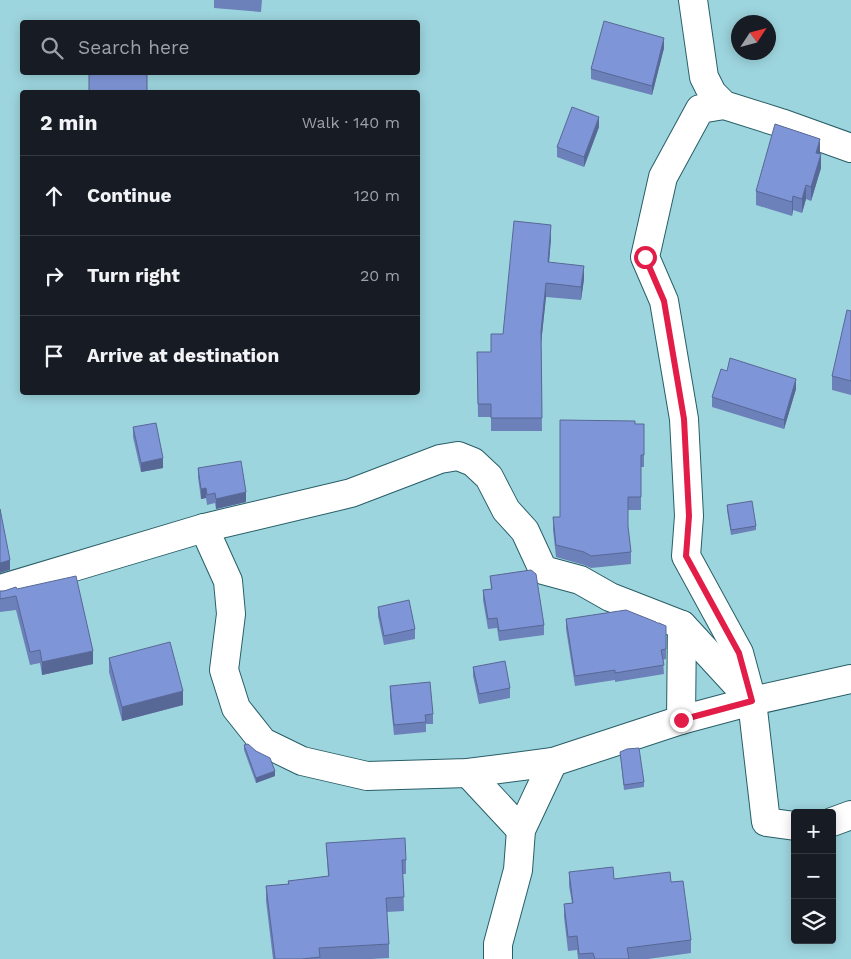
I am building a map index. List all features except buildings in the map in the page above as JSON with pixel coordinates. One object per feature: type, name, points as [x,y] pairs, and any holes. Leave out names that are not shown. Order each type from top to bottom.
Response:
[{"type":"street","points":[[693,0],[704,77],[712,93],[724,105]]},
{"type":"street","points":[[791,825],[766,822],[752,701],[739,653],[686,556],[689,516],[684,419],[664,301],[645,257],[663,176],[700,109],[724,105],[851,148]]},
{"type":"street","points":[[0,590],[204,528],[351,493],[440,459],[458,456],[473,462],[489,477],[506,510],[525,532],[543,570],[580,580],[610,597],[682,625],[752,701]]},
{"type":"street","points":[[204,528],[228,581],[231,614],[224,670],[236,708],[263,742],[302,761],[367,776],[468,773],[553,762],[681,720],[752,701],[851,679]]},
{"type":"street","points":[[681,720],[682,625]]},
{"type":"street","points":[[498,959],[498,944],[518,870],[521,830],[553,762]]},
{"type":"street","points":[[468,773],[521,830]]},
{"type":"street","points":[[836,821],[851,815]]},
{"type":"route","points":[[645,257],[664,301],[684,419],[689,516],[686,556],[739,653],[752,701],[681,720]]}]
